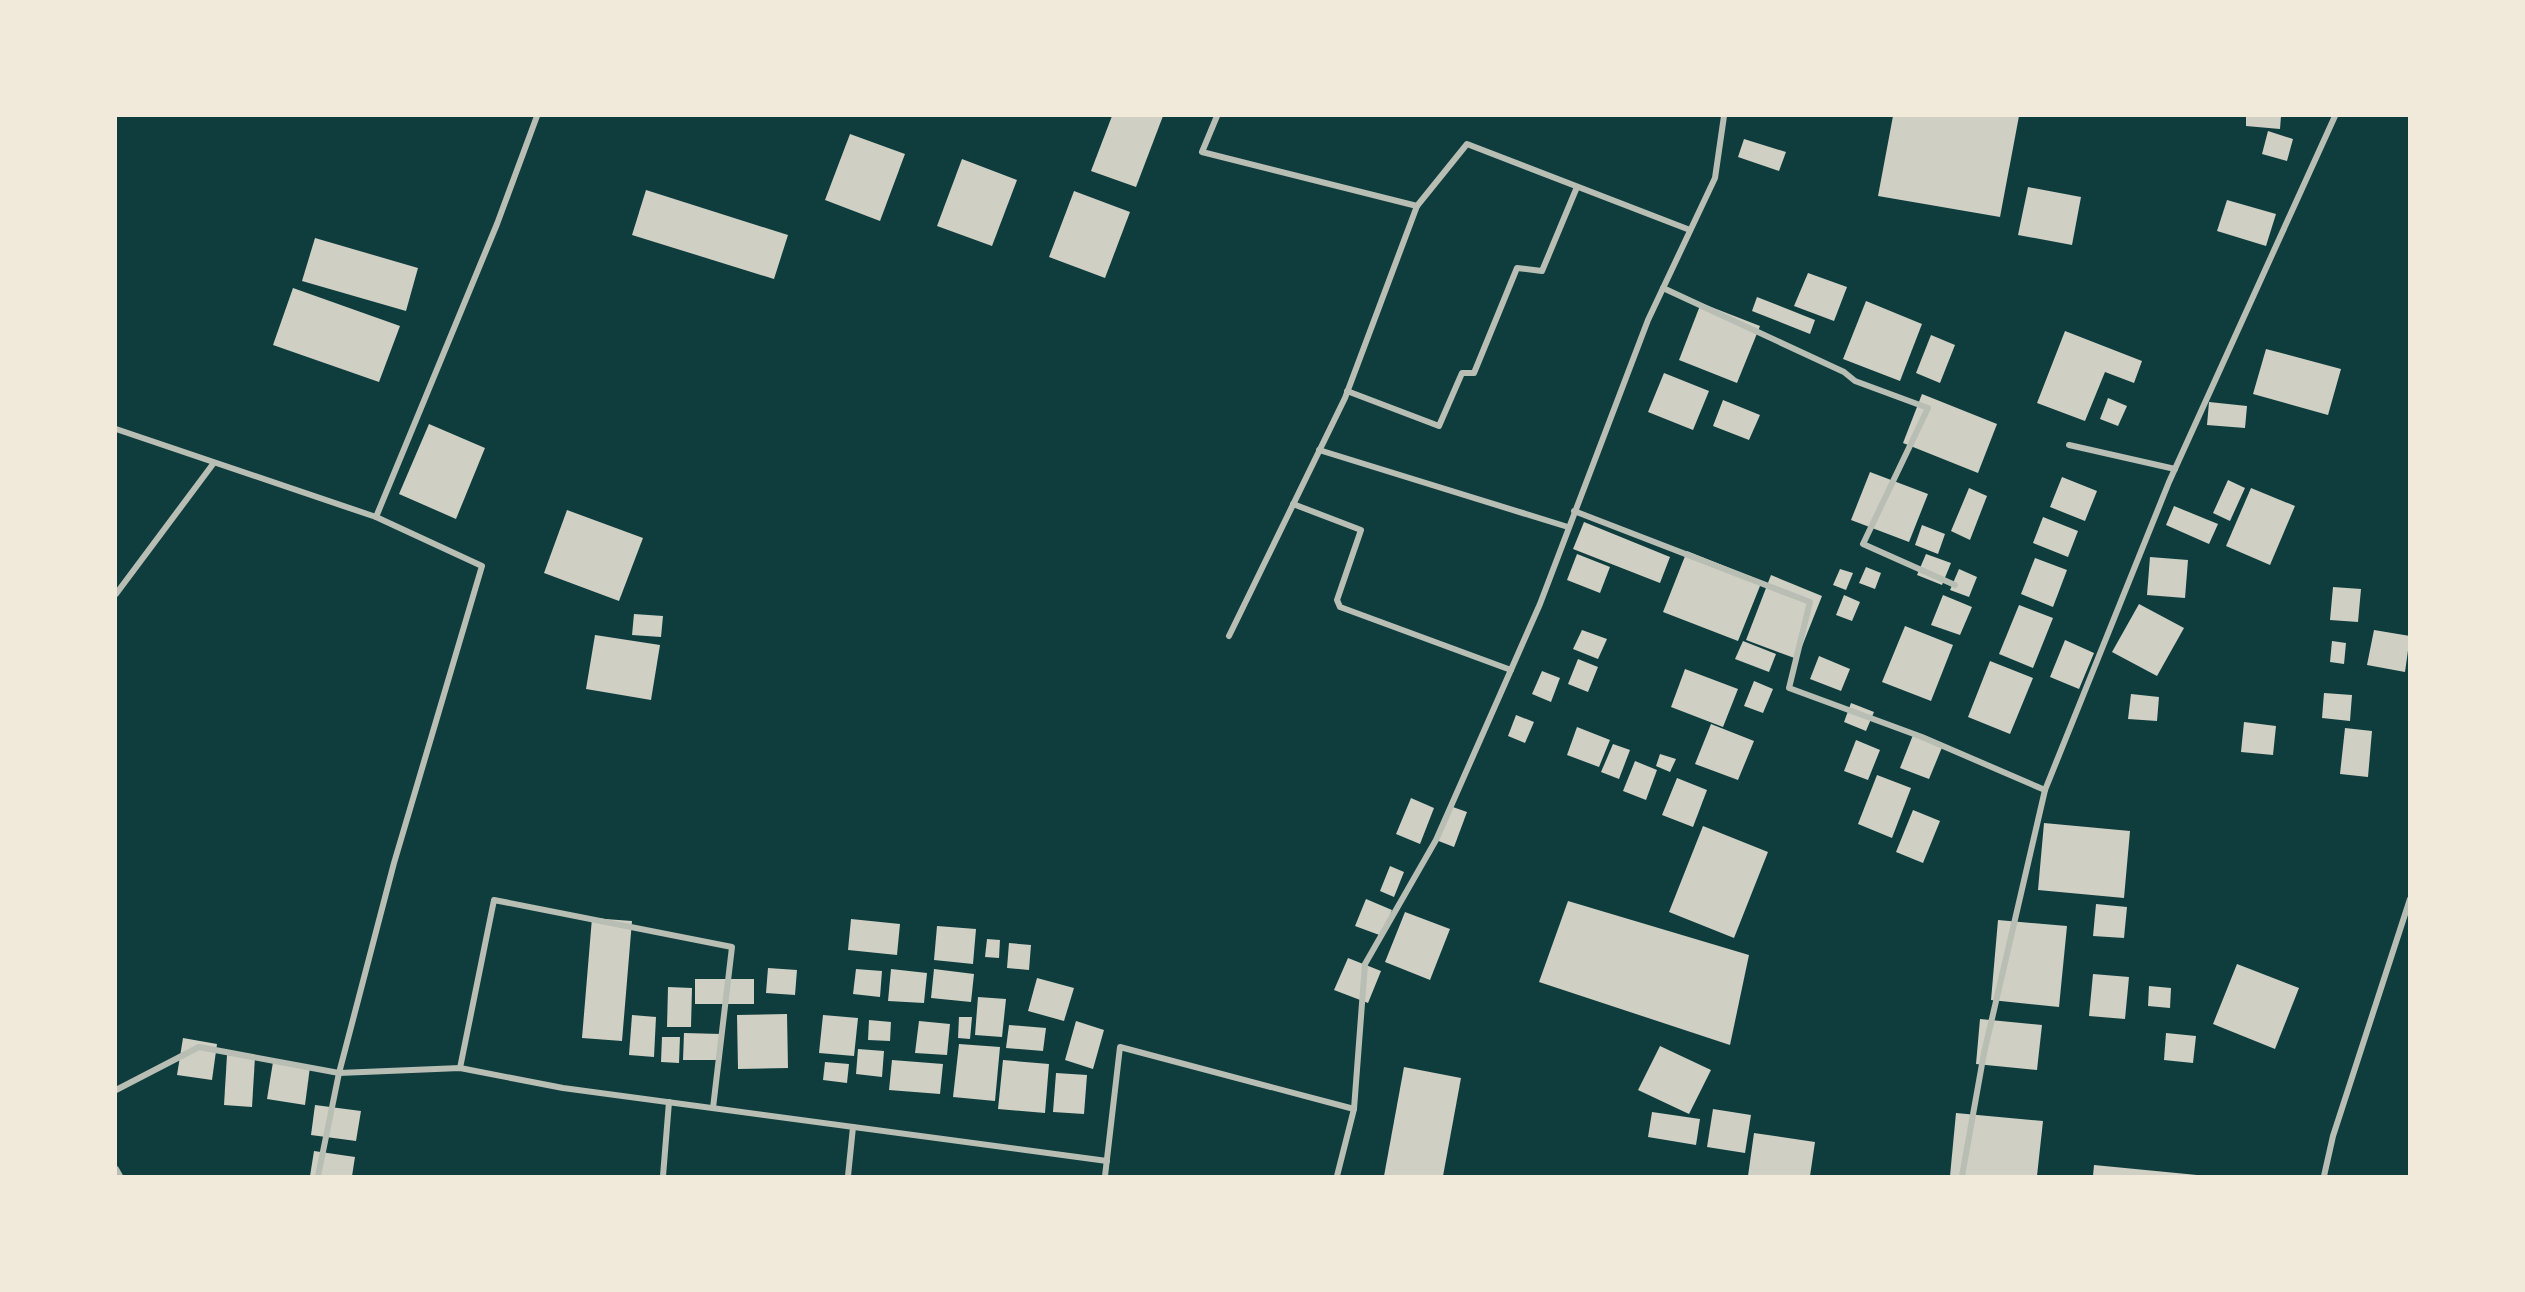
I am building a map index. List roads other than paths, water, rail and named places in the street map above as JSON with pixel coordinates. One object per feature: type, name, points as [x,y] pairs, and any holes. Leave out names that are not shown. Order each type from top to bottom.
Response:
[{"type":"street","points":[[376,517],[497,224],[537,116]]},
{"type":"street","points":[[1217,116],[1202,152],[1417,207]]},
{"type":"street","points":[[1337,1176],[1354,1109],[1365,964],[1436,840],[1540,604],[1574,511],[1663,288],[1715,178],[1724,116]]},
{"type":"street","points":[[1962,1176],[1984,1053],[2045,790],[2175,469],[2335,116]]},
{"type":"street","points":[[1229,636],[1347,391],[1417,207],[1467,144],[1690,230]]},
{"type":"street","points":[[1347,391],[1439,426],[1462,373],[1474,373],[1517,268],[1542,271],[1577,187]]},
{"type":"street","points":[[1663,288],[1844,372],[1855,381],[1928,408],[1863,544],[1955,585]]},
{"type":"street","points":[[116,429],[213,464],[376,517],[482,566],[394,863],[339,1073],[318,1176]]},
{"type":"street","points":[[2069,445],[2175,469]]},
{"type":"street","points":[[1319,450],[1568,527]]},
{"type":"street","points":[[116,594],[213,464]]},
{"type":"street","points":[[1293,504],[1361,530],[1337,600],[1340,607],[1510,670]]},
{"type":"street","points":[[1574,511],[1810,602],[1789,688],[1922,737],[2045,790]]},
{"type":"street","points":[[2324,1176],[2333,1136],[2409,899]]},
{"type":"street","points":[[460,1068],[494,900],[732,947],[713,1108]]},
{"type":"street","points":[[116,1090],[199,1047],[339,1073],[460,1068],[563,1088],[1107,1161]]},
{"type":"street","points":[[1105,1176],[1120,1047],[1354,1109]]},
{"type":"street","points":[[663,1176],[669,1102]]},
{"type":"street","points":[[848,1176],[853,1127]]},
{"type":"street","points":[[116,1169],[120,1176]]}]
